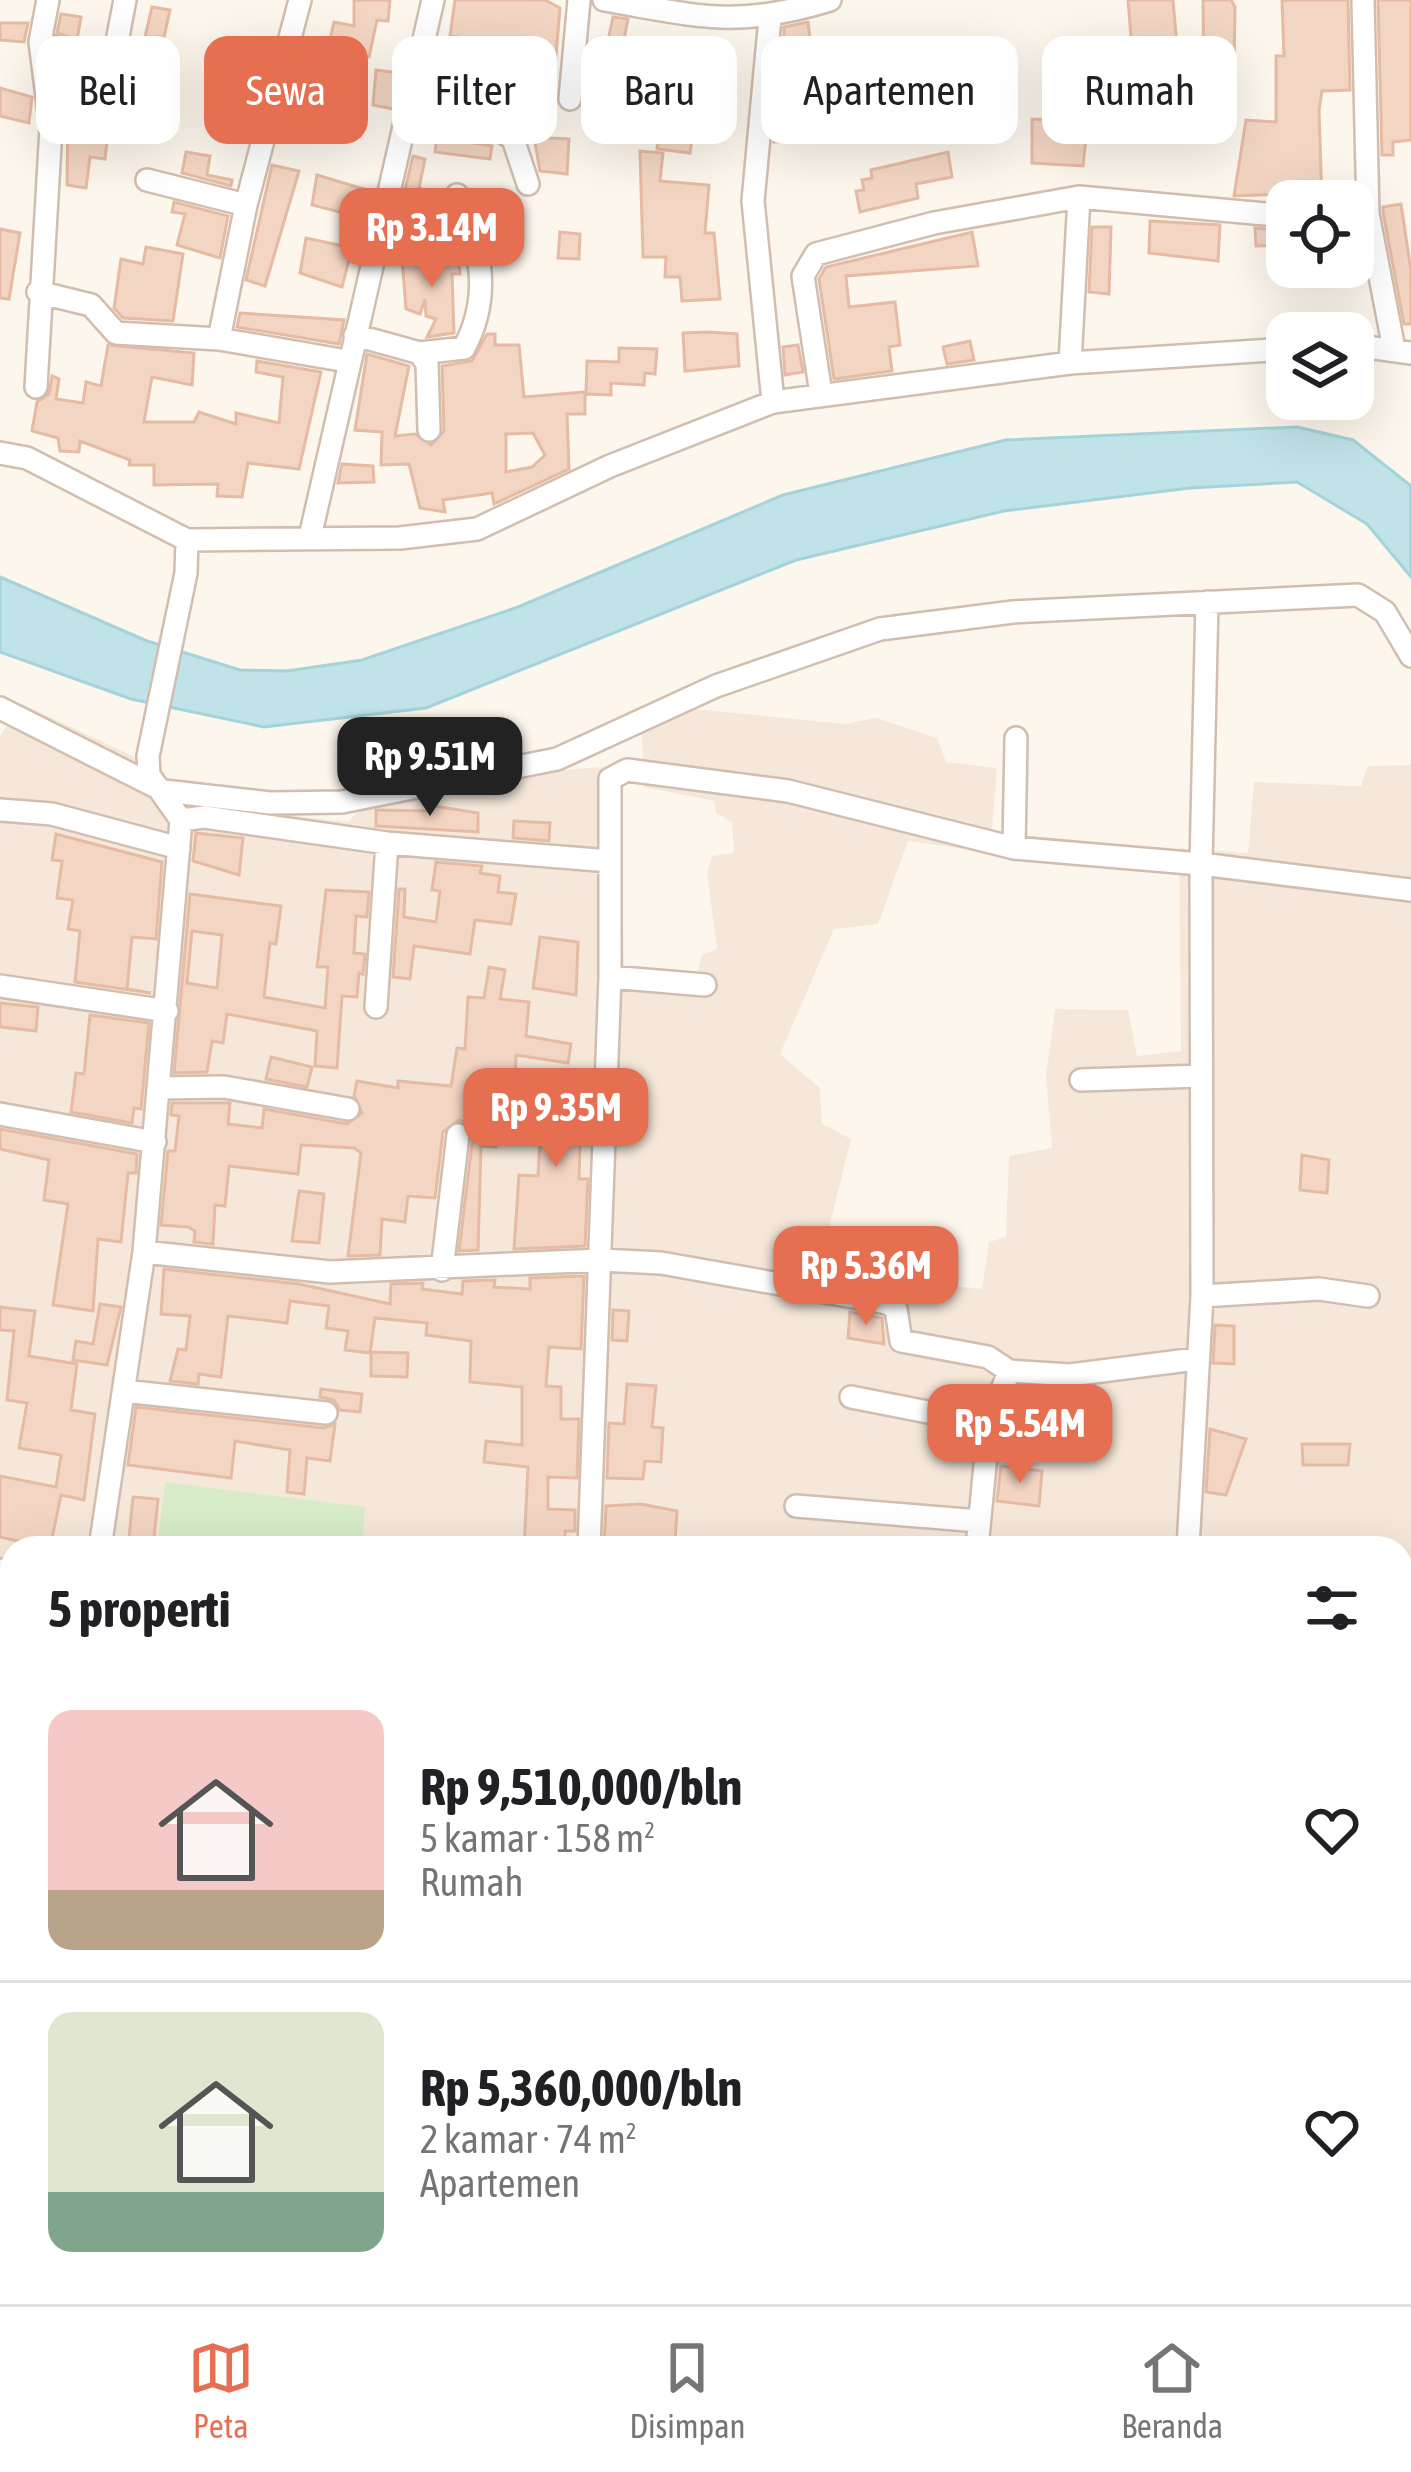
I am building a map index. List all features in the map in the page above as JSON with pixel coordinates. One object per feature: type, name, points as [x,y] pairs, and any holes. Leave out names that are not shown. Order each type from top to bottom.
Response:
[{"type":"street","points":[[41,36],[48,0]]},
{"type":"street","points":[[118,36],[124,0]]},
{"type":"street","points":[[219,339],[246,205],[300,0]]},
{"type":"street","points":[[424,36],[433,0]]},
{"type":"street","points":[[570,99],[580,0]]},
{"type":"street","points":[[604,0],[734,21],[770,18],[830,0]]},
{"type":"street","points":[[1360,180],[1363,0]]},
{"type":"street","points":[[770,18],[753,201],[773,402]]},
{"type":"street","points":[[36,387],[50,144]]},
{"type":"street","points":[[310,537],[399,144]]},
{"type":"street","points":[[515,144],[528,184]]},
{"type":"street","points":[[147,180],[246,205]]},
{"type":"street","points":[[355,335],[421,353],[464,348],[484,285],[473,230],[458,195]]},
{"type":"street","points":[[821,394],[803,276],[807,261],[816,254],[934,223],[1079,197],[1266,214]]},
{"type":"street","points":[[1070,363],[1079,197]]},
{"type":"street","points":[[1374,259],[1403,351]]},
{"type":"street","points":[[38,292],[91,305],[116,333],[219,339],[347,361]]},
{"type":"street","points":[[0,453],[27,458],[187,540],[400,538],[477,530],[610,466],[773,402],[1070,363],[1266,350]]},
{"type":"street","points":[[421,353],[427,364],[429,430]]},
{"type":"street","points":[[102,1536],[144,1252],[181,820],[149,775],[148,756],[186,572],[187,540]]},
{"type":"street","points":[[0,708],[164,791],[270,803],[342,802],[416,791],[557,759],[716,686],[880,629],[1012,611],[1358,595],[1384,612],[1411,656]]},
{"type":"street","points":[[1189,1536],[1202,1296],[1201,864],[1207,602]]},
{"type":"street","points":[[1014,848],[1016,739]]},
{"type":"street","points":[[590,1536],[610,977],[610,778],[627,770],[788,791],[1014,848],[1201,864],[1411,890]]},
{"type":"street","points":[[0,810],[73,819],[179,848]]},
{"type":"street","points":[[181,820],[204,817],[387,843],[610,861]]},
{"type":"street","points":[[376,1007],[387,843]]},
{"type":"street","points":[[610,977],[705,986]]},
{"type":"street","points":[[0,986],[167,1011]]},
{"type":"street","points":[[1081,1080],[1200,1076]]},
{"type":"street","points":[[159,1088],[224,1087],[348,1108]]},
{"type":"street","points":[[0,1114],[154,1142]]},
{"type":"street","points":[[442,1270],[458,1135]]},
{"type":"street","points":[[144,1252],[331,1272],[602,1260],[661,1263],[887,1303],[896,1309],[901,1341],[988,1357],[1009,1371],[1070,1376],[1196,1359]]},
{"type":"street","points":[[1202,1296],[1319,1288],[1368,1296]]},
{"type":"street","points":[[978,1536],[989,1424],[1009,1371]]},
{"type":"street","points":[[124,1391],[326,1413]]},
{"type":"street","points":[[851,1397],[989,1424]]},
{"type":"street","points":[[796,1506],[980,1521]]},
{"type":"shaded area","points":[[22,704],[156,767],[195,804],[348,822],[363,806],[426,778],[497,788],[521,773],[604,767],[620,785],[624,970],[697,974],[702,955],[717,949],[707,873],[712,856],[734,853],[732,822],[716,813],[714,801],[644,787],[642,733],[695,709],[846,724],[876,718],[937,738],[946,762],[997,768],[990,853],[908,841],[878,924],[834,929],[780,1054],[820,1088],[822,1124],[851,1139],[818,1272],[982,1289],[989,1242],[1006,1237],[1009,1156],[1052,1148],[1046,1076],[1055,1009],[1128,1010],[1137,1056],[1181,1051],[1179,848],[1248,853],[1254,782],[1361,786],[1368,766],[1411,765],[1411,1536],[0,1536],[0,736]]},
{"type":"green space","points":[[165,1482],[365,1507],[363,1536],[158,1536]]},
{"type":"water","points":[[1297,427],[1353,440],[1411,486],[1411,577],[1367,524],[1297,482],[1190,488],[1004,511],[796,560],[426,708],[264,727],[131,699],[0,652],[0,577],[147,641],[240,670],[287,671],[362,660],[518,607],[783,495],[1006,440]]},
{"type":"building","points":[[354,0],[390,0],[388,21],[377,20],[369,57],[368,36],[331,36],[334,22],[354,26]]},
{"type":"building","points":[[455,0],[545,0],[560,8],[557,43],[557,36],[450,36]]},
{"type":"building","points":[[1128,0],[1173,0],[1176,36],[1131,36]]},
{"type":"building","points":[[1203,0],[1231,0],[1235,36],[1203,36]]},
{"type":"building","points":[[1282,0],[1348,0],[1350,90],[1322,91],[1321,180],[1266,180],[1266,195],[1234,196],[1246,120],[1276,122],[1276,56],[1284,56]]},
{"type":"building","points":[[1378,0],[1411,0],[1411,140],[1393,142],[1393,155],[1382,155]]},
{"type":"building","points":[[152,7],[170,10],[164,36],[145,36]]},
{"type":"building","points":[[61,14],[81,17],[78,36],[57,33]]},
{"type":"building","points":[[613,17],[628,19],[625,36],[609,36]]},
{"type":"building","points":[[808,22],[810,36],[784,36],[784,27]]},
{"type":"building","points":[[0,23],[28,23],[24,42],[0,40]]},
{"type":"building","points":[[376,70],[392,72],[392,109],[373,105]]},
{"type":"building","points":[[0,88],[32,97],[29,123],[0,116]]},
{"type":"building","points":[[1032,119],[1042,120],[1042,144],[1085,144],[1083,166],[1032,163]]},
{"type":"building","points":[[569,139],[567,174],[540,171],[535,144]]},
{"type":"building","points":[[68,144],[107,144],[105,159],[90,157],[86,188],[67,185]]},
{"type":"building","points":[[436,144],[492,146],[490,159],[435,152]]},
{"type":"building","points":[[658,144],[691,144],[690,153],[657,149]]},
{"type":"building","points":[[640,151],[663,153],[660,181],[709,185],[705,233],[714,233],[720,299],[682,301],[680,277],[665,277],[666,257],[643,257]]},
{"type":"building","points":[[186,152],[210,156],[207,175],[232,180],[231,186],[182,173]]},
{"type":"building","points":[[948,152],[952,177],[916,184],[918,198],[860,212],[856,191],[864,190],[862,180],[872,178],[871,170]]},
{"type":"building","points":[[413,156],[425,159],[419,188],[442,197],[426,243],[395,233]]},
{"type":"building","points":[[272,165],[299,171],[265,286],[246,280]]},
{"type":"building","points":[[317,175],[374,192],[367,219],[312,205]]},
{"type":"building","points":[[174,202],[228,216],[220,258],[177,245],[185,214],[172,212]]},
{"type":"building","points":[[1401,204],[1411,271],[1411,324],[1404,324],[1383,212],[1383,207]]},
{"type":"building","points":[[1150,221],[1220,225],[1218,261],[1149,253]]},
{"type":"building","points":[[1092,227],[1111,227],[1109,294],[1089,292]]},
{"type":"building","points":[[1255,228],[1266,229],[1266,246],[1256,246]]},
{"type":"building","points":[[0,229],[20,233],[9,299],[0,298]]},
{"type":"building","points":[[560,232],[580,234],[579,259],[558,258]]},
{"type":"building","points":[[972,232],[978,266],[846,276],[849,307],[895,302],[900,345],[889,347],[892,371],[834,379],[819,279],[826,267]]},
{"type":"building","points":[[306,238],[352,248],[342,287],[300,273]]},
{"type":"building","points":[[146,247],[183,254],[173,321],[123,318],[114,308],[121,259],[143,264]]},
{"type":"building","points":[[458,255],[460,274],[452,274],[454,333],[427,337],[436,319],[426,316],[425,299],[420,314],[406,309],[402,259]]},
{"type":"building","points":[[240,313],[344,320],[339,344],[237,327]]},
{"type":"building","points":[[683,333],[737,334],[739,366],[685,371]]},
{"type":"building","points":[[487,334],[495,334],[495,345],[519,345],[524,397],[585,392],[585,414],[567,414],[569,469],[494,504],[492,493],[443,500],[445,512],[420,508],[409,464],[381,465],[382,432],[355,430],[367,354],[409,366],[395,436],[415,434],[431,445],[444,431],[442,366],[472,361]],"holes":[[[533,433],[545,455],[532,467],[506,472],[506,434]]]},
{"type":"building","points":[[970,341],[974,360],[947,364],[943,347]]},
{"type":"building","points":[[108,345],[194,353],[192,385],[152,377],[144,422],[194,422],[199,412],[236,424],[236,413],[279,423],[283,377],[256,372],[257,361],[321,372],[299,469],[248,463],[242,497],[217,496],[218,484],[154,485],[154,465],[129,465],[130,460],[80,441],[79,452],[60,451],[58,438],[32,431],[37,402],[49,394],[52,376],[59,379],[56,399],[83,403],[86,382],[101,386]]},
{"type":"building","points":[[798,345],[803,372],[785,375],[783,347]]},
{"type":"building","points":[[619,348],[657,349],[655,374],[645,373],[644,385],[611,383],[611,395],[586,394],[587,361],[619,362]]},
{"type":"building","points":[[342,464],[373,466],[374,482],[338,483]]},
{"type":"building","points":[[428,805],[478,813],[478,832],[376,826],[376,810],[428,811]]},
{"type":"building","points":[[514,821],[550,823],[549,841],[513,838]]},
{"type":"building","points":[[196,833],[243,838],[239,875],[193,861]]},
{"type":"building","points":[[56,834],[162,862],[156,939],[132,937],[127,989],[151,993],[75,982],[80,931],[68,929],[73,900],[57,898],[62,861],[52,860]]},
{"type":"building","points":[[436,862],[482,866],[480,873],[500,876],[498,892],[516,894],[511,924],[475,920],[470,954],[414,946],[410,979],[393,977],[399,889],[405,889],[404,917],[436,922],[440,891],[432,890]]},
{"type":"building","points":[[326,890],[369,892],[367,917],[356,916],[354,953],[365,954],[363,974],[359,973],[357,997],[342,996],[337,1068],[315,1066],[317,1031],[227,1014],[223,1043],[212,1041],[207,1072],[174,1073],[190,894],[281,906],[276,944],[270,943],[264,997],[325,1008],[328,967],[317,967]],"holes":[[[192,931],[222,935],[217,988],[187,983]]]},
{"type":"building","points":[[540,937],[578,942],[576,995],[533,988]]},
{"type":"building","points":[[489,967],[505,970],[500,999],[529,1002],[526,1036],[571,1044],[568,1063],[516,1055],[515,1081],[489,1080],[481,1127],[497,1128],[496,1147],[481,1146],[478,1250],[459,1251],[473,1136],[468,1124],[459,1120],[443,1132],[435,1198],[408,1196],[405,1222],[382,1219],[380,1255],[348,1256],[361,1153],[354,1148],[301,1145],[298,1174],[229,1166],[225,1206],[215,1205],[213,1244],[194,1242],[195,1231],[188,1227],[161,1225],[168,1151],[175,1151],[179,1116],[171,1115],[172,1103],[230,1103],[228,1124],[262,1128],[264,1109],[347,1124],[362,1113],[354,1096],[357,1081],[398,1088],[398,1081],[451,1086],[457,1048],[465,1049],[468,997],[484,998]]},
{"type":"building","points":[[0,1003],[38,1007],[36,1031],[0,1027]]},
{"type":"building","points":[[90,1015],[149,1023],[141,1109],[134,1108],[132,1123],[71,1112],[76,1073],[84,1074]]},
{"type":"building","points":[[271,1057],[312,1067],[307,1087],[266,1079]]},
{"type":"building","points":[[561,1077],[589,1080],[589,1145],[580,1145],[579,1179],[588,1179],[585,1246],[514,1249],[519,1175],[538,1176],[540,1142],[525,1141],[531,1092],[559,1094]]},
{"type":"building","points":[[0,1129],[137,1154],[136,1173],[128,1173],[121,1242],[98,1239],[93,1311],[53,1305],[68,1204],[44,1200],[49,1160],[0,1149]]},
{"type":"building","points":[[1302,1155],[1329,1160],[1327,1193],[1300,1190]]},
{"type":"building","points":[[299,1191],[324,1194],[319,1243],[292,1241]]},
{"type":"building","points":[[164,1269],[299,1284],[390,1304],[391,1284],[423,1283],[422,1289],[462,1294],[463,1281],[495,1280],[494,1287],[530,1289],[530,1278],[584,1276],[581,1349],[549,1347],[546,1386],[561,1387],[561,1419],[579,1419],[577,1478],[548,1477],[548,1509],[575,1510],[575,1531],[565,1531],[565,1536],[525,1536],[528,1467],[484,1462],[486,1441],[522,1445],[522,1387],[470,1382],[471,1341],[426,1335],[427,1323],[375,1318],[370,1353],[345,1350],[348,1331],[326,1328],[329,1306],[290,1301],[287,1323],[228,1316],[221,1377],[199,1374],[198,1384],[170,1381],[178,1349],[186,1350],[190,1316],[161,1314]]},
{"type":"building","points":[[100,1304],[121,1307],[107,1365],[73,1360],[76,1341],[93,1344]]},
{"type":"building","points":[[0,1307],[35,1311],[29,1356],[77,1364],[71,1410],[95,1414],[84,1500],[61,1495],[52,1536],[0,1536],[0,1476],[56,1487],[61,1455],[19,1448],[27,1403],[7,1400],[14,1331],[0,1330]]},
{"type":"building","points":[[613,1310],[629,1311],[627,1341],[612,1340]]},
{"type":"building","points":[[850,1312],[882,1318],[884,1344],[848,1338]]},
{"type":"building","points":[[1215,1325],[1234,1326],[1234,1364],[1213,1363]]},
{"type":"building","points":[[371,1352],[408,1353],[407,1377],[371,1376]]},
{"type":"building","points":[[627,1384],[656,1386],[652,1427],[663,1428],[661,1462],[645,1461],[643,1479],[607,1478],[609,1423],[624,1424]]},
{"type":"building","points":[[321,1389],[362,1394],[360,1412],[340,1410],[334,1400],[320,1397]]},
{"type":"building","points":[[136,1407],[324,1428],[335,1424],[330,1461],[307,1458],[304,1494],[287,1492],[290,1450],[235,1441],[231,1478],[128,1465]]},
{"type":"building","points":[[1210,1429],[1246,1439],[1226,1495],[1206,1492]]},
{"type":"building","points":[[1302,1444],[1350,1444],[1348,1465],[1303,1465]]},
{"type":"building","points":[[1001,1466],[1042,1471],[1039,1506],[997,1501]]},
{"type":"building","points":[[133,1497],[158,1499],[154,1536],[129,1536]]},
{"type":"building","points":[[641,1504],[677,1511],[675,1536],[605,1536],[606,1506]]}]
